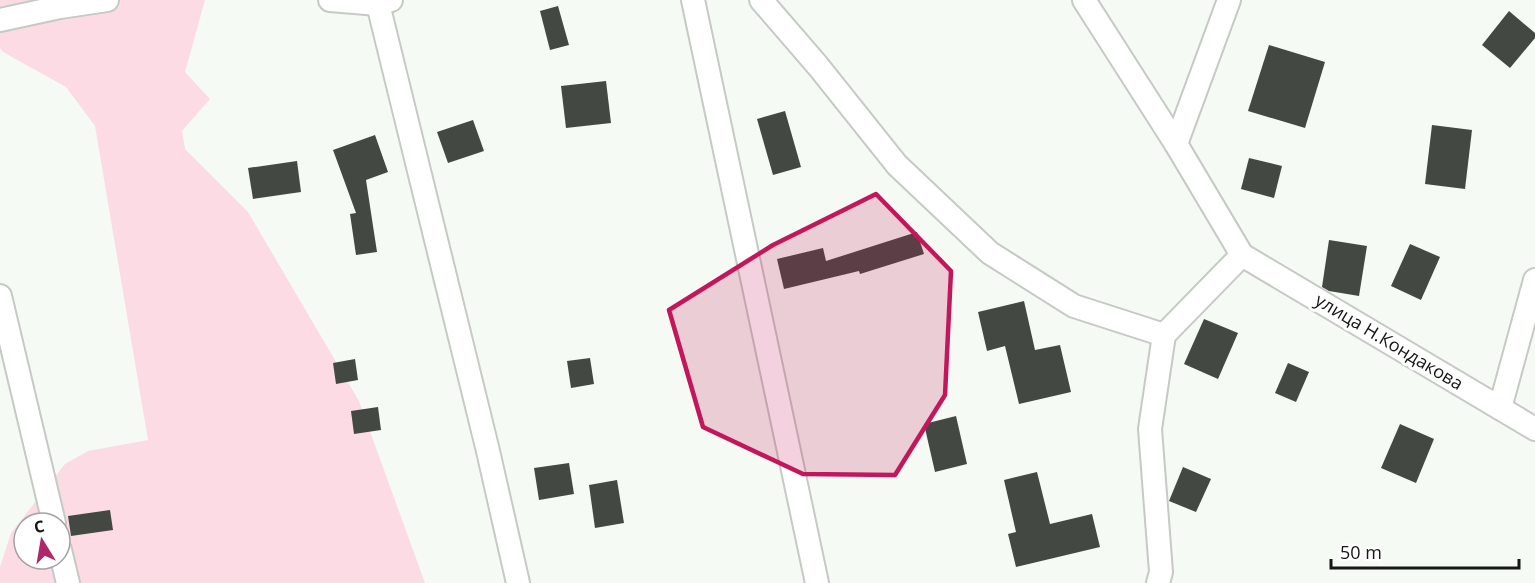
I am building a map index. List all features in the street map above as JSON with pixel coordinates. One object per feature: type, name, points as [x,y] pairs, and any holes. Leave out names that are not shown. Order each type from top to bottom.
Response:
[{"type":"street","points":[[0,20],[107,0]]},
{"type":"street","points":[[330,0],[384,2],[518,583]]},
{"type":"street","points":[[693,0],[817,583]]},
{"type":"street","points":[[761,0],[818,66],[897,165],[990,253],[1074,306],[1164,334]]},
{"type":"street","points":[[1084,0],[1176,144],[1242,255],[1164,334],[1150,429],[1166,580]]},
{"type":"street","points":[[1176,144],[1229,0]]},
{"type":"street","name":"улица Н.Кондакова","points":[[1242,255],[1535,429]]},
{"type":"street","points":[[1500,408],[1535,280]]},
{"type":"street","points":[[0,296],[51,511]]},
{"type":"highlighted area","points":[[876,194],[951,271],[945,395],[895,475],[803,474],[703,427],[669,310],[773,245]]},
{"type":"shaded area","points":[[0,0],[205,0],[185,72],[210,99],[182,131],[185,149],[248,212],[359,401],[425,583],[0,583],[0,567],[12,532],[12,571],[72,571],[72,511],[28,511],[65,464],[88,451],[148,440],[95,126],[66,87],[3,52],[0,48]]},
{"type":"building","points":[[558,6],[569,45],[550,50],[540,11]]},
{"type":"building","points":[[1509,11],[1535,33],[1535,38],[1510,68],[1482,45]]},
{"type":"building","points":[[1269,45],[1325,62],[1305,128],[1248,111]]},
{"type":"building","points":[[606,81],[611,123],[566,128],[561,86]]},
{"type":"building","points":[[785,111],[801,167],[773,175],[757,119]]},
{"type":"building","points":[[473,120],[484,151],[448,163],[437,132]]},
{"type":"building","points":[[1432,125],[1472,130],[1465,189],[1425,184]]},
{"type":"building","points":[[375,135],[388,172],[366,180],[377,252],[356,255],[350,214],[356,213],[333,150]]},
{"type":"building","points":[[1249,158],[1282,166],[1274,198],[1241,189]]},
{"type":"building","points":[[297,161],[301,192],[253,199],[248,168]]},
{"type":"building","points":[[917,232],[924,254],[860,274],[859,271],[784,289],[777,259],[823,248],[826,261]]},
{"type":"building","points":[[1329,240],[1367,246],[1359,296],[1329,291],[1322,287]]},
{"type":"building","points":[[1410,244],[1440,257],[1421,300],[1391,286]]},
{"type":"building","points":[[1024,301],[1035,350],[1060,345],[1071,392],[1019,404],[1005,346],[987,351],[978,312]]},
{"type":"building","points":[[1204,319],[1238,333],[1218,379],[1184,364]]},
{"type":"building","points":[[590,358],[594,384],[571,388],[567,361]]},
{"type":"building","points":[[355,359],[358,380],[336,384],[333,363]]},
{"type":"building","points":[[1288,363],[1309,372],[1296,402],[1275,393]]},
{"type":"building","points":[[378,407],[381,430],[354,434],[351,411]]},
{"type":"building","points":[[956,416],[967,464],[935,472],[924,424]]},
{"type":"building","points":[[1400,424],[1434,439],[1416,483],[1381,468]]},
{"type":"building","points":[[569,463],[574,494],[539,500],[534,468]]},
{"type":"building","points":[[1183,467],[1211,479],[1196,512],[1169,501]]},
{"type":"building","points":[[1037,472],[1050,524],[1092,514],[1100,547],[1016,567],[1008,534],[1016,532],[1004,480]]},
{"type":"building","points":[[617,480],[624,523],[595,528],[589,485]]},
{"type":"building","points":[[110,510],[113,530],[72,536],[72,515]]}]
